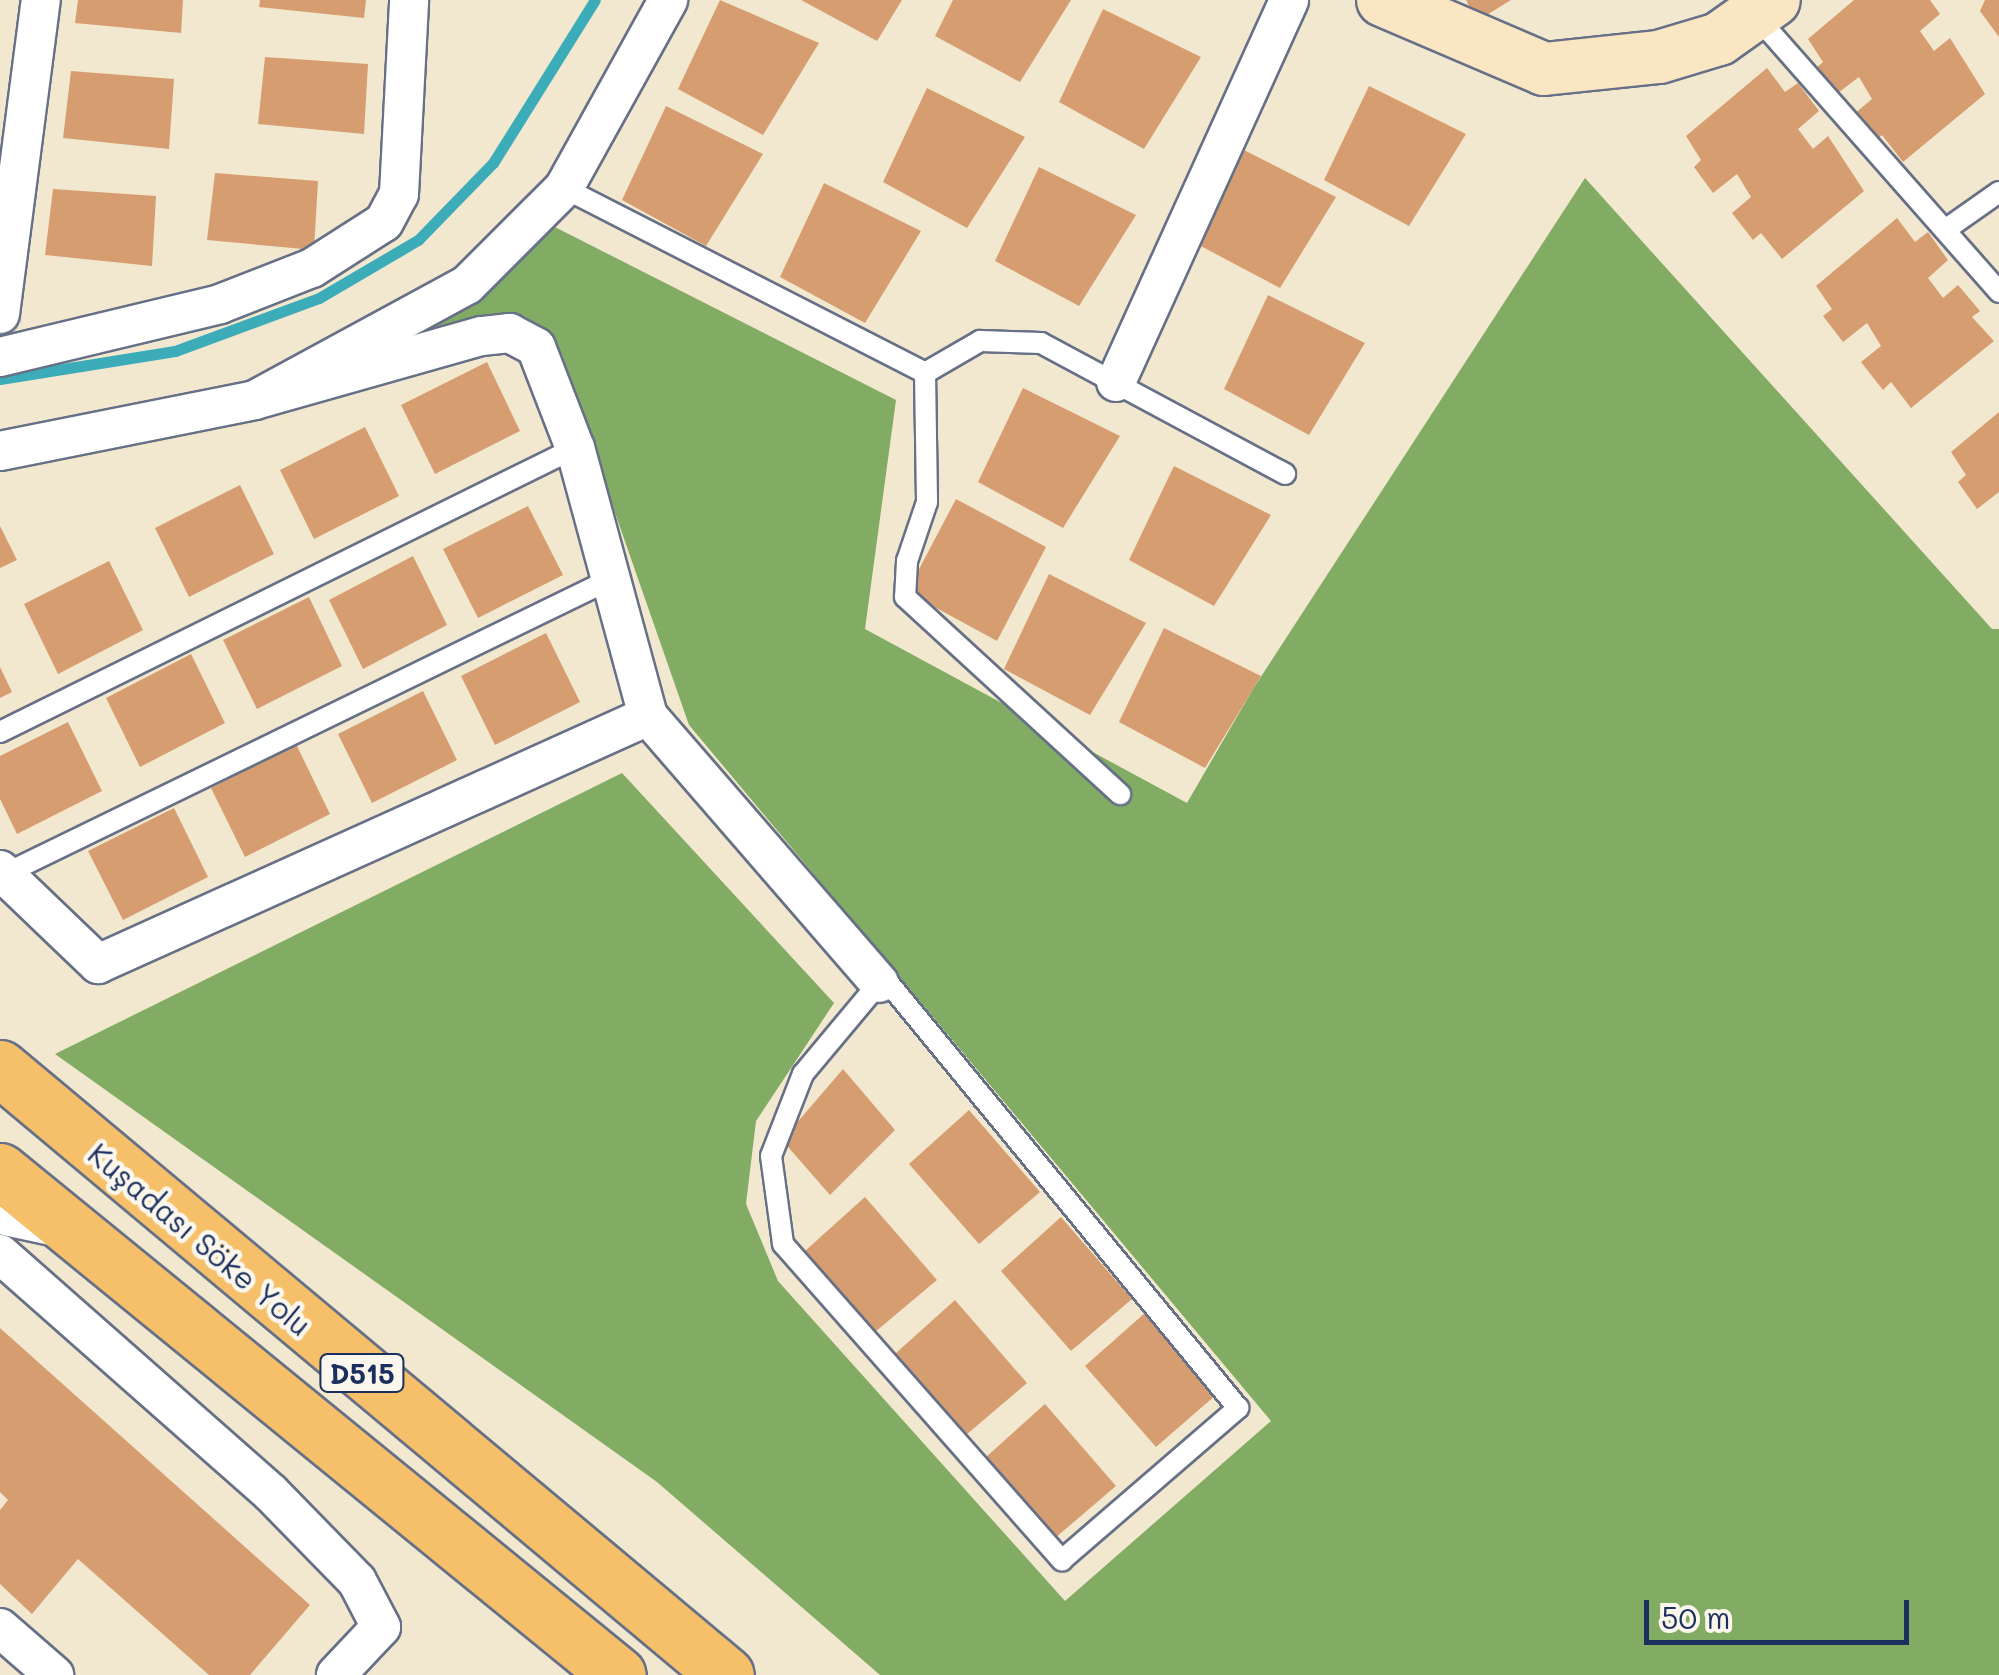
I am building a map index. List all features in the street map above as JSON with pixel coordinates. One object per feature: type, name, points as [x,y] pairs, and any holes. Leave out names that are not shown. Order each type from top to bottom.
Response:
[{"type":"highway","name":"Kuşadası Söke Yolu","points":[[0,1068],[726,1675]]},
{"type":"highway","name":"D515","points":[[0,1171],[618,1675]]},
{"type":"street","points":[[0,314],[42,0]]},
{"type":"street","points":[[0,358],[220,304],[312,268],[384,222],[399,194],[409,0]]},
{"type":"street","points":[[255,400],[467,284],[564,188],[668,0]]},
{"type":"street","points":[[1116,382],[1289,0]]},
{"type":"street","points":[[1384,0],[1544,69],[1659,57],[1719,38],[1764,7]]},
{"type":"street","points":[[0,451],[255,400],[481,336],[510,333],[536,348],[576,448],[648,716],[881,979]]},
{"type":"street","points":[[2,872],[98,964],[648,716]]},
{"type":"street","points":[[0,1216],[72,1230]]},
{"type":"street","points":[[0,1254],[271,1493],[357,1581],[381,1627],[336,1675]]},
{"type":"street","points":[[0,1628],[54,1675]]},
{"type":"lane","points":[[1764,7],[1999,292]]},
{"type":"lane","points":[[564,188],[925,373]]},
{"type":"lane","points":[[1945,230],[1999,192]]},
{"type":"lane","points":[[925,373],[980,341],[1011,338],[1060,350],[1285,474]]},
{"type":"lane","points":[[925,373],[928,502],[906,561],[905,598],[1120,794]]},
{"type":"lane","points":[[0,732],[576,448]]},
{"type":"lane","points":[[2,872],[611,579]]},
{"type":"lane","points":[[881,979],[1238,1408],[1062,1560],[783,1244],[770,1156],[803,1074],[881,979]]},
{"type":"green space","points":[[1585,178],[1992,629],[1999,629],[1999,1675],[880,1675],[657,1482],[55,1054],[622,773],[834,1003],[756,1121],[746,1204],[778,1281],[1065,1601],[1271,1421],[689,725],[552,332],[513,317],[375,347],[543,221],[896,400],[865,629],[1187,803],[1253,689]]},
{"type":"building","points":[[78,0],[183,0],[181,33],[75,23]]},
{"type":"building","points":[[260,0],[366,0],[364,18],[259,7]]},
{"type":"building","points":[[720,0],[819,43],[763,135],[678,89]]},
{"type":"building","points":[[801,0],[902,0],[877,41]]},
{"type":"building","points":[[953,0],[1071,0],[1020,82],[935,36]]},
{"type":"building","points":[[1466,0],[1511,0],[1477,21]]},
{"type":"building","points":[[1854,0],[1930,0],[1940,14],[1920,31],[1934,51],[1950,38],[1985,94],[1903,162],[1882,135],[1874,143],[1853,115],[1872,99],[1859,77],[1834,96],[1815,69],[1823,62],[1808,39]]},
{"type":"building","points":[[1985,0],[1999,0],[1999,37],[1980,11]]},
{"type":"building","points":[[1103,9],[1201,57],[1144,149],[1059,102]]},
{"type":"building","points":[[265,57],[368,64],[364,134],[258,124]]},
{"type":"building","points":[[1767,68],[1785,92],[1798,83],[1819,111],[1798,129],[1813,149],[1828,136],[1864,191],[1782,259],[1761,233],[1753,240],[1732,213],[1751,197],[1737,174],[1713,193],[1694,167],[1701,160],[1686,136]]},
{"type":"building","points":[[71,71],[174,79],[169,149],[63,138]]},
{"type":"building","points":[[1369,86],[1466,134],[1409,226],[1324,180]]},
{"type":"building","points":[[927,88],[1025,137],[967,228],[883,182]]},
{"type":"building","points":[[666,106],[763,154],[706,246],[622,200]]},
{"type":"building","points":[[1240,148],[1336,197],[1280,288],[1195,243]]},
{"type":"building","points":[[1039,167],[1136,215],[1079,306],[995,261]]},
{"type":"building","points":[[215,173],[318,181],[314,250],[207,240]]},
{"type":"building","points":[[824,183],[921,231],[865,323],[780,277]]},
{"type":"building","points":[[53,189],[156,196],[152,266],[45,255]]},
{"type":"building","points":[[1897,218],[1915,242],[1928,232],[1948,260],[1928,278],[1943,298],[1958,285],[1980,311],[1972,317],[1994,341],[1911,408],[1891,382],[1883,390],[1861,362],[1881,346],[1867,323],[1843,342],[1823,316],[1832,309],[1816,286]]},
{"type":"building","points":[[1268,295],[1365,343],[1309,435],[1224,389]]},
{"type":"building","points":[[487,362],[520,431],[435,474],[401,405]]},
{"type":"building","points":[[1023,388],[1120,436],[1063,528],[978,482]]},
{"type":"building","points":[[1999,412],[1999,492],[1977,509],[1958,482],[1966,475],[1951,452]]},
{"type":"building","points":[[365,427],[399,496],[314,539],[280,470]]},
{"type":"building","points":[[1174,466],[1271,515],[1214,606],[1129,560]]},
{"type":"building","points":[[240,485],[274,554],[189,597],[155,528]]},
{"type":"building","points":[[956,499],[1046,547],[997,641],[907,592]]},
{"type":"building","points":[[528,506],[563,575],[478,618],[443,549]]},
{"type":"building","points":[[0,526],[17,560],[0,568]]},
{"type":"building","points":[[413,556],[447,625],[363,669],[329,600]]},
{"type":"building","points":[[109,561],[143,630],[58,674],[24,604]]},
{"type":"building","points":[[1049,574],[1146,623],[1090,715],[1004,669]]},
{"type":"building","points":[[309,597],[342,666],[257,709],[223,640]]},
{"type":"building","points":[[1164,628],[1261,676],[1205,768],[1119,722]]},
{"type":"building","points":[[546,633],[580,702],[495,745],[461,676]]},
{"type":"building","points":[[191,654],[225,723],[140,767],[106,698]]},
{"type":"building","points":[[0,667],[12,692],[0,698]]},
{"type":"building","points":[[423,691],[457,760],[372,803],[338,734]]},
{"type":"building","points":[[68,722],[102,791],[17,834],[0,799],[0,756]]},
{"type":"building","points":[[296,744],[330,814],[245,857],[211,788]]},
{"type":"building","points":[[174,808],[208,877],[123,920],[88,851]]},
{"type":"building","points":[[843,1069],[895,1130],[830,1195],[782,1140]]},
{"type":"building","points":[[969,1110],[1040,1192],[979,1244],[909,1164]]},
{"type":"building","points":[[865,1197],[937,1280],[875,1332],[805,1251]]},
{"type":"building","points":[[1061,1217],[1132,1299],[1071,1351],[1001,1271]]},
{"type":"building","points":[[955,1300],[1027,1383],[966,1435],[895,1354]]},
{"type":"building","points":[[1146,1312],[1217,1394],[1156,1447],[1085,1366]]},
{"type":"building","points":[[0,1328],[310,1605],[250,1675],[209,1675],[78,1559],[32,1614],[0,1584],[0,1510],[8,1500],[0,1492]]},
{"type":"building","points":[[1045,1404],[1116,1486],[1055,1538],[985,1458]]},
{"type":"waterway","points":[[0,379],[175,351],[319,298],[418,240],[493,163],[595,0]]}]
